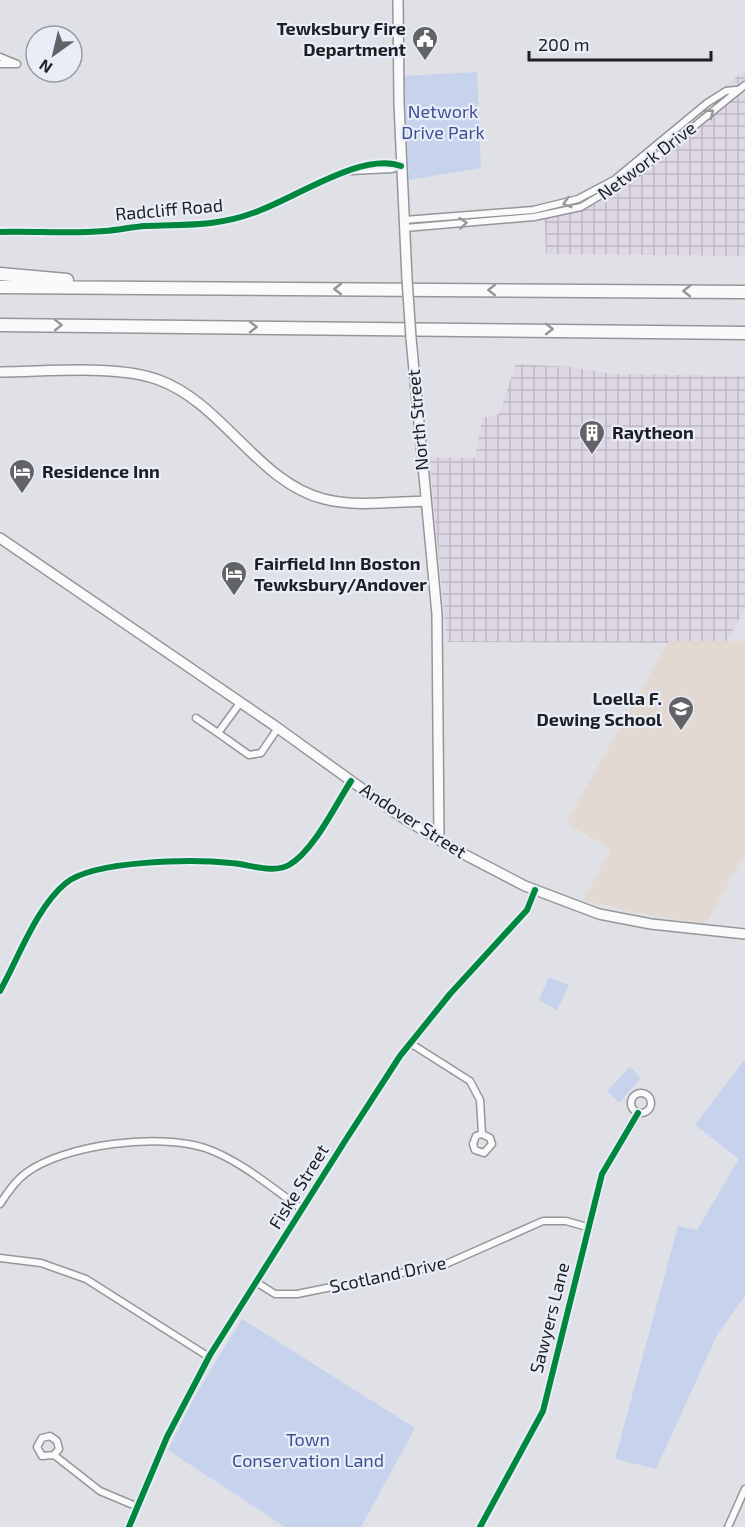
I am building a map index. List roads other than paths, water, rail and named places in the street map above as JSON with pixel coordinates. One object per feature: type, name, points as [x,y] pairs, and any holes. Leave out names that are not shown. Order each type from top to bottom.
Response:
[{"type":"highway","points":[[0,274],[170,288]]},
{"type":"highway","points":[[0,287],[745,292]]},
{"type":"highway","points":[[0,325],[663,330],[745,333]]},
{"type":"main road","name":"North Street","points":[[398,0],[401,166],[407,279],[425,501],[437,614],[439,840]]},
{"type":"main road","points":[[0,372],[92,372],[144,375],[174,386],[280,475],[318,497],[351,502],[425,501]]},
{"type":"main road","name":"Andover Street","points":[[0,538],[439,840],[535,890],[599,914],[651,924],[745,934]]},
{"type":"street","points":[[0,57],[17,63],[0,64]]},
{"type":"street","name":"Network Drive","points":[[405,224],[533,210],[578,199],[614,180],[706,103],[726,91],[736,90],[745,85]]},
{"type":"street","name":"Radcliff Road","points":[[0,232],[102,231],[146,226],[186,227],[219,223],[258,212],[349,171],[392,169],[401,166]]},
{"type":"street","points":[[218,734],[240,703]]},
{"type":"street","points":[[196,718],[249,755],[255,756],[261,753],[278,728]]},
{"type":"street","points":[[0,992],[48,903],[57,890],[74,877],[106,867],[162,863],[211,861],[269,868],[286,867],[302,855],[351,781]]},
{"type":"street","name":"Fiske Street","points":[[129,1527],[166,1437],[209,1357],[302,1209],[410,1043],[450,994],[527,910],[535,890]]},
{"type":"street","points":[[410,1043],[470,1081],[480,1100],[482,1134]]},
{"type":"street","name":"Sawyers Lane","points":[[480,1527],[543,1411],[602,1174],[638,1113]]},
{"type":"street","points":[[0,1204],[11,1188],[27,1172],[58,1156],[116,1145],[179,1142],[224,1157],[302,1209]]},
{"type":"street","name":"Scotland Drive","points":[[256,1282],[275,1294],[297,1294],[446,1264],[543,1221],[566,1221],[587,1227]]},
{"type":"street","points":[[0,1258],[41,1263],[86,1279],[209,1357]]},
{"type":"street","points":[[54,1455],[100,1491],[138,1507]]},
{"type":"street","points":[[728,1527],[745,1489]]},
{"type":"place","name":"Tewksbury Fire Department","points":[[425,62]]},
{"type":"place","name":"Raytheon","points":[[592,456]]},
{"type":"place","name":"Residence Inn","points":[[22,495]]},
{"type":"place","name":"Fairfield Inn Boston Tewksbury/Andover","points":[[234,597]]},
{"type":"place","name":"Loella F. Dewing School","points":[[681,732]]},
{"type":"park label","name":"Network Drive Park","points":[[443,122]]},
{"type":"park label","name":"Town Conservation Land","points":[[308,1450]]}]
